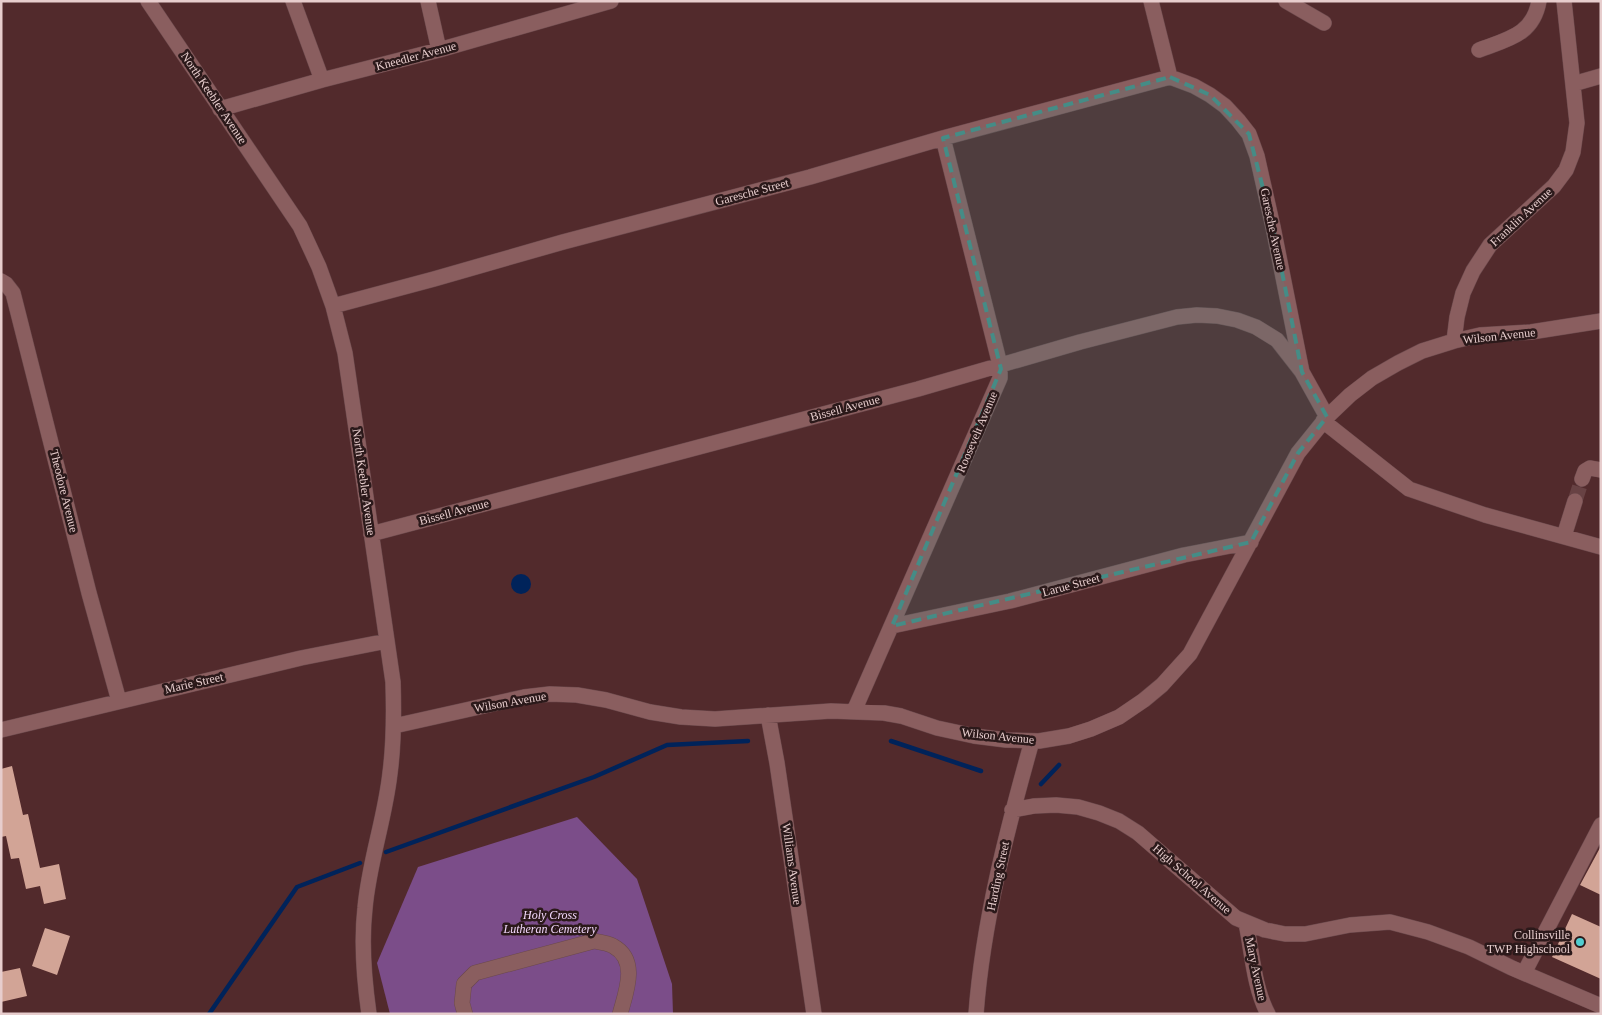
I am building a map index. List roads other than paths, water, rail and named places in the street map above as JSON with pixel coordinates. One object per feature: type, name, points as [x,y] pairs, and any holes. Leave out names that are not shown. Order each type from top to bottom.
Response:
[{"type":"street","name":"North Keebler Avenue","points":[[148,1],[300,226],[319,267],[333,306],[344,352],[393,682],[394,726],[390,775],[370,872],[365,908],[363,945],[369,1014]]},
{"type":"street","points":[[293,1],[322,80]]},
{"type":"street","points":[[428,1],[439,50]]},
{"type":"street","points":[[1151,1],[1170,77]]},
{"type":"street","points":[[1286,1],[1324,23]]},
{"type":"street","points":[[1479,50],[1509,38],[1527,28],[1536,17],[1539,1]]},
{"type":"street","name":"Franklin Avenue","points":[[1454,341],[1463,293],[1473,271],[1490,245],[1554,186],[1566,170],[1573,152],[1577,122],[1564,1]]},
{"type":"street","name":"Kneedler Avenue","points":[[220,109],[439,50],[604,2]]},
{"type":"street","points":[[1573,84],[1601,76]]},
{"type":"street","name":"Garesche Street","points":[[333,306],[1170,77]]},
{"type":"street","name":"Garesche Avenue","points":[[1170,77],[1194,86],[1210,95],[1225,106],[1249,134],[1257,156],[1273,227],[1302,372],[1325,419]]},
{"type":"street","name":"Roosevelt Avenue","points":[[854,711],[1000,378],[1000,365],[943,138]]},
{"type":"street","name":"Theodore Avenue","points":[[4,283],[13,293],[22,325],[89,593],[119,701]]},
{"type":"street","name":"Bissell Avenue","points":[[371,534],[918,389],[1168,319],[1197,315],[1217,316],[1237,320],[1256,327],[1276,340],[1302,372]]},
{"type":"street","name":"Wilson Avenue","points":[[394,726],[524,697],[550,694],[577,695],[606,700],[650,712],[681,717],[715,719],[854,711],[901,716],[937,728],[974,736],[1006,740],[1039,742],[1092,729],[1118,717],[1144,700],[1162,685],[1190,654],[1298,453],[1325,419],[1350,395],[1398,363],[1422,351],[1454,341],[1480,335],[1531,332],[1601,321]]},
{"type":"street","points":[[1325,419],[1409,489],[1485,515],[1601,547]]},
{"type":"street","points":[[1582,479],[1585,471],[1590,468],[1601,470]]},
{"type":"street","points":[[1564,536],[1575,501]]},
{"type":"street","name":"Larue Street","points":[[892,626],[1010,601],[1184,555],[1251,542]]},
{"type":"street","name":"Marie Street","points":[[1,730],[292,660],[387,641]]},
{"type":"street","name":"Williams Avenue","points":[[768,715],[777,762],[814,1014]]},
{"type":"street","name":"Harding Street","points":[[976,1014],[985,938],[997,872],[1012,810],[1032,741]]},
{"type":"street","name":"High School Avenue","points":[[1012,810],[1034,806],[1078,807],[1119,821],[1138,833],[1236,918],[1265,930],[1285,934],[1305,934],[1350,925],[1390,922],[1428,932],[1469,947],[1601,1006]]},
{"type":"street","points":[[1524,973],[1601,825]]},
{"type":"street","name":"Mary Avenue","points":[[1246,923],[1258,988],[1268,1014]]},
{"type":"street","points":[[465,1014],[462,1003],[464,984],[475,973],[594,941],[612,945],[624,954],[630,970],[620,1014]]},
{"type":"water","points":[[521,574],[528,577],[531,584],[528,591],[521,594],[514,591],[511,584],[514,577]]},
{"type":"waterway","points":[[386,852],[594,777],[667,745],[748,741]]},
{"type":"waterway","points":[[891,741],[981,771]]},
{"type":"waterway","points":[[1041,784],[1059,765]]},
{"type":"waterway","points":[[209,1014],[297,887],[360,863]]},
{"type":"tunnel","points":[[1575,501],[1582,479]]},
{"type":"place","name":"Collinsville TWP Highschool","points":[[1580,942]]},
{"type":"park label","name":"Holy Cross Lutheran Cemetery","points":[[550,922]]}]
